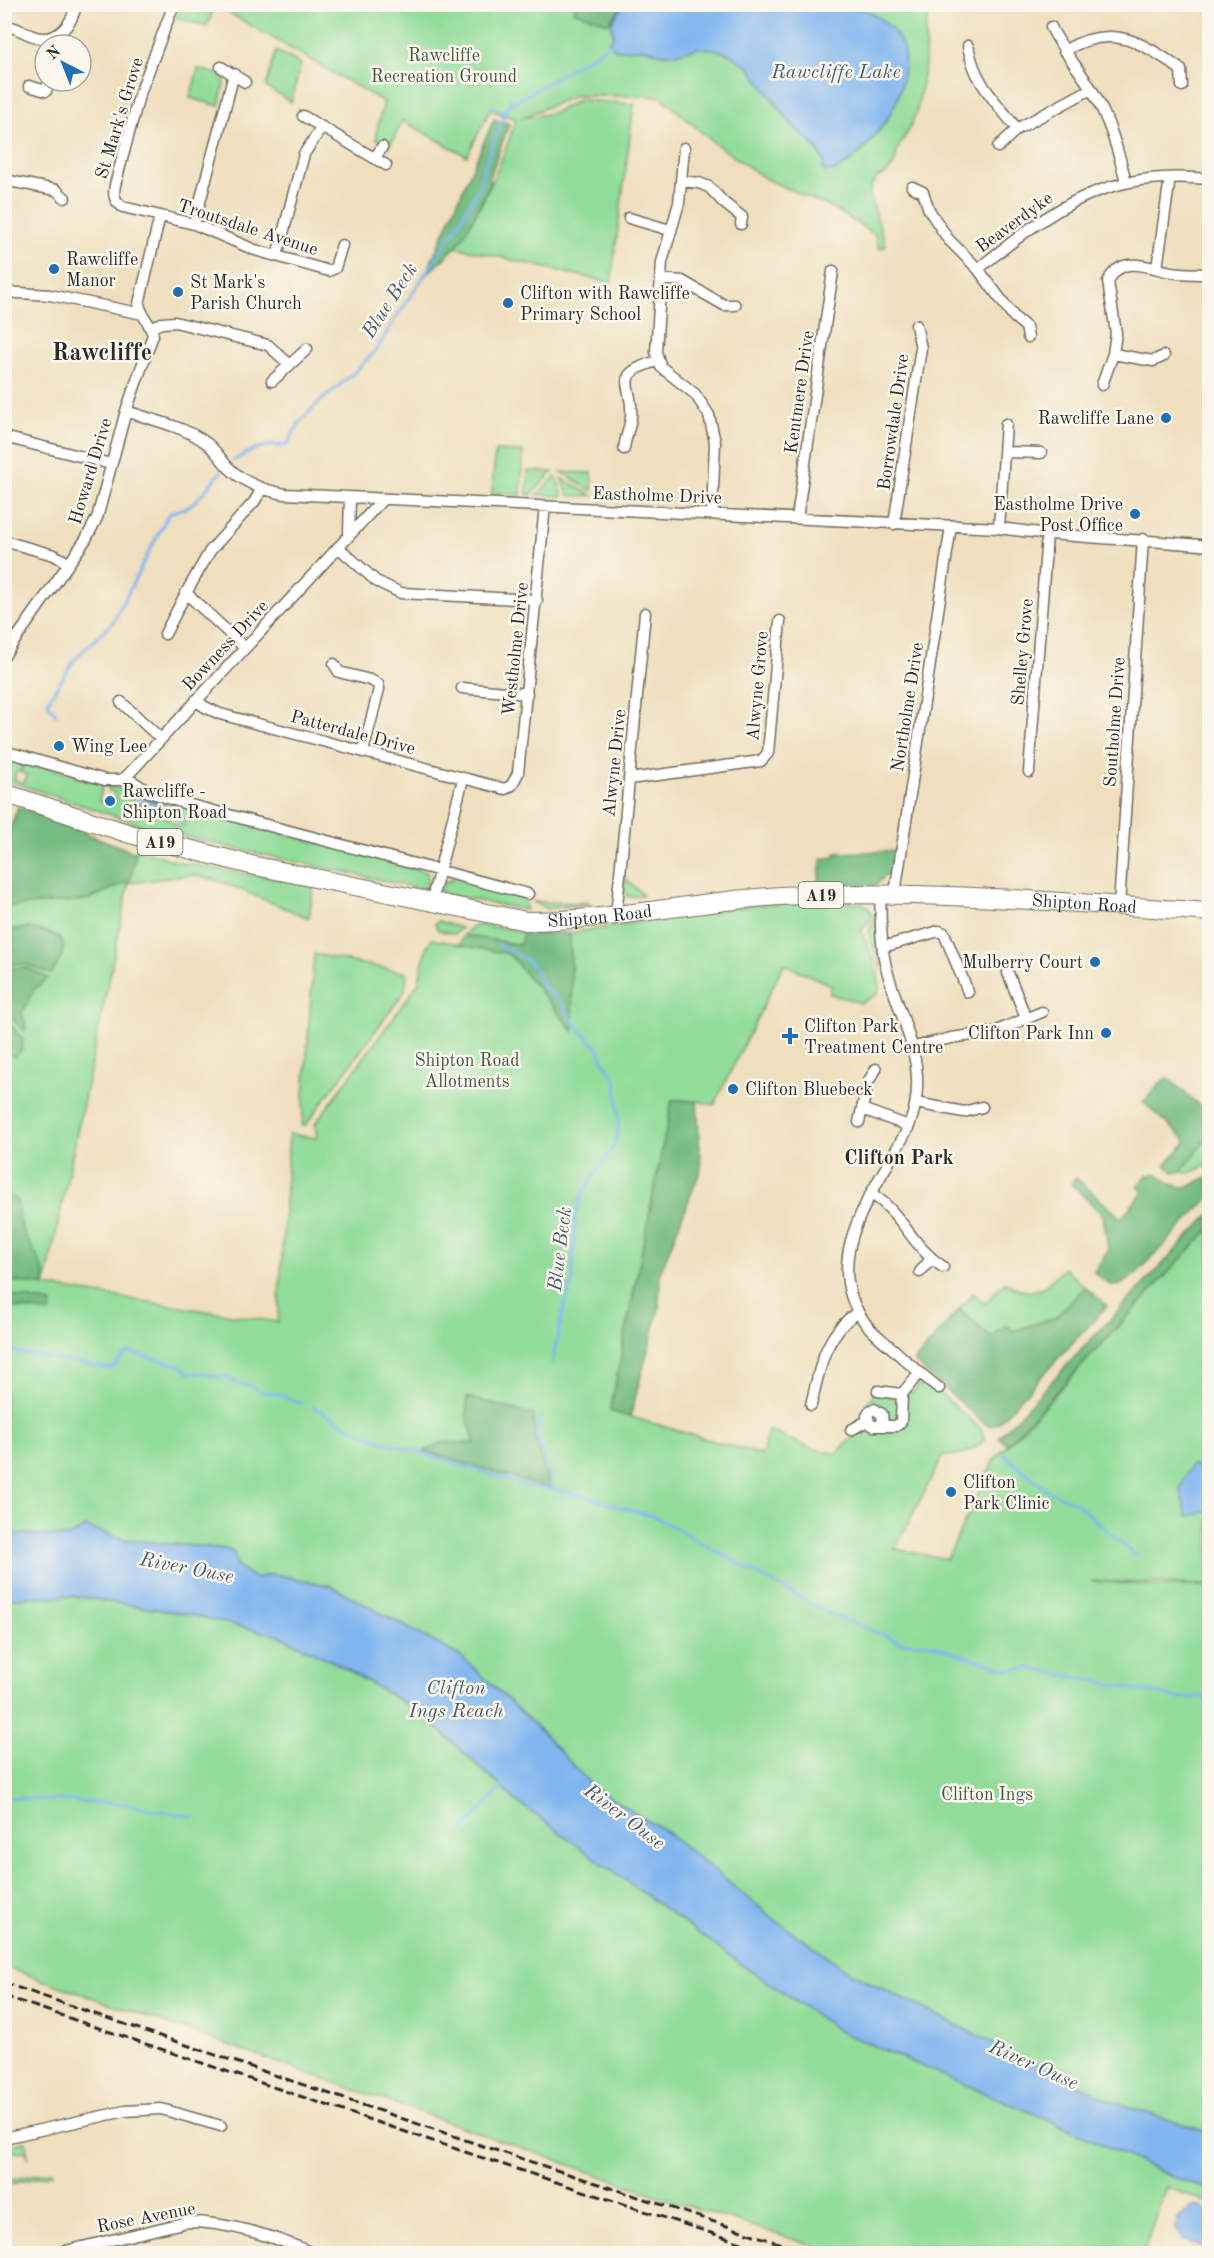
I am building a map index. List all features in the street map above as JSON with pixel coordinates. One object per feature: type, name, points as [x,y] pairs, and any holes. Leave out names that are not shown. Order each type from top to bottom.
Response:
[{"type":"main road","name":"Shipton Road","points":[[4,793],[141,837],[251,865],[526,921],[566,921],[737,900],[801,895],[887,893],[1209,912]]},
{"type":"street","points":[[61,33],[70,23],[76,4]]},
{"type":"street","name":"St Mark's Grove","points":[[160,216],[117,204],[113,192],[139,96],[174,4]]},
{"type":"street","points":[[4,26],[12,26],[33,36]]},
{"type":"street","points":[[1052,27],[1064,51],[1091,88],[1112,132],[1126,182]]},
{"type":"street","points":[[1064,51],[1094,37],[1132,40],[1150,48],[1181,70],[1182,86]]},
{"type":"street","points":[[968,46],[971,63],[979,80],[1017,129]]},
{"type":"street","points":[[221,67],[245,82]]},
{"type":"street","points":[[194,224],[234,74]]},
{"type":"street","points":[[29,86],[33,87]]},
{"type":"street","points":[[998,147],[1017,129],[1091,88]]},
{"type":"street","points":[[303,116],[386,165]]},
{"type":"street","points":[[277,256],[304,153],[322,127]]},
{"type":"street","points":[[375,158],[382,147]]},
{"type":"street","points":[[684,148],[679,203],[664,250],[655,341],[657,361],[671,377],[695,394],[709,414],[715,442],[712,514]]},
{"type":"street","points":[[1157,268],[1170,178]]},
{"type":"street","name":"Beaverdyke","points":[[978,269],[1049,214],[1088,194],[1126,182],[1170,178],[1209,179]]},
{"type":"street","points":[[4,180],[56,190],[65,198]]},
{"type":"street","points":[[682,181],[710,187],[724,203],[744,218]]},
{"type":"street","name":"Beaverdyke","points":[[912,187],[923,192],[929,210],[948,239],[978,269],[1014,316],[1026,327],[1028,337]]},
{"type":"street","points":[[160,216],[139,308],[151,327],[175,322],[260,342],[275,350],[290,365]]},
{"type":"street","name":"Troutsdale Avenue","points":[[160,216],[194,224],[255,250],[332,271],[342,245]]},
{"type":"street","points":[[629,219],[670,230]]},
{"type":"street","points":[[1102,385],[1113,354],[1116,333],[1108,282],[1116,268],[1129,264],[1180,273],[1209,274]]},
{"type":"street","name":"Kentmere Drive","points":[[797,518],[833,271]]},
{"type":"street","points":[[660,279],[682,281],[692,285],[727,307]]},
{"type":"street","points":[[4,292],[50,295],[143,314]]},
{"type":"street","name":"Borrowdale Drive","points":[[894,524],[921,348],[916,325]]},
{"type":"street","name":"Howard Drive","points":[[6,650],[86,539],[97,518],[126,411],[149,350],[153,335],[151,327]]},
{"type":"street","points":[[272,381],[308,349]]},
{"type":"street","points":[[1113,354],[1153,360],[1164,356]]},
{"type":"street","points":[[622,443],[631,417],[632,406],[626,383],[629,375],[635,369],[657,361]]},
{"type":"street","name":"Eastholme Drive","points":[[126,411],[197,437],[245,480],[262,489],[285,494],[999,528],[1047,535],[1143,539],[1209,546]]},
{"type":"street","points":[[999,528],[1006,424]]},
{"type":"street","points":[[4,437],[111,464]]},
{"type":"street","points":[[1005,452],[1041,453]]},
{"type":"street","points":[[165,634],[210,551],[254,502],[262,489]]},
{"type":"street","points":[[349,534],[350,498]]},
{"type":"street","name":"Bowness Drive","points":[[126,777],[382,500]]},
{"type":"street","name":"Westholme Drive","points":[[505,789],[512,785],[518,773],[545,506]]},
{"type":"street","name":"Northolme Drive","points":[[858,1312],[849,1289],[846,1265],[855,1229],[909,1126],[916,1103],[918,1073],[914,1047],[890,980],[883,947],[887,893],[951,526]]},
{"type":"street","name":"Shelley Grove","points":[[1029,772],[1047,535]]},
{"type":"street","name":"Southolme Drive","points":[[1119,906],[1143,539]]},
{"type":"street","points":[[4,541],[54,555],[68,562]]},
{"type":"street","points":[[338,547],[376,581],[401,592],[537,600]]},
{"type":"street","points":[[186,593],[245,648]]},
{"type":"street","name":"Alwyne Drive","points":[[616,916],[645,613]]},
{"type":"street","name":"Alwyne Grove","points":[[629,779],[765,759],[768,753],[780,621]]},
{"type":"street","points":[[335,671],[378,684],[379,689],[363,752]]},
{"type":"street","points":[[462,688],[527,694]]},
{"type":"street","name":"Patterdale Drive","points":[[196,700],[220,714],[505,789]]},
{"type":"street","points":[[121,702],[161,739]]},
{"type":"street","points":[[4,751],[105,780],[120,780],[126,777]]},
{"type":"street","name":"Shipton Road","points":[[126,777],[149,792],[187,804],[528,894]]},
{"type":"street","points":[[431,903],[463,779]]},
{"type":"street","points":[[883,947],[939,932],[944,933],[968,992]]},
{"type":"street","points":[[1008,973],[1026,1018]]},
{"type":"street","points":[[914,1047],[951,1038],[994,1032],[1042,1012]]},
{"type":"street","points":[[859,1122],[868,1082],[876,1069]]},
{"type":"street","points":[[916,1103],[964,1112],[982,1107]]},
{"type":"street","points":[[862,1109],[909,1126]]},
{"type":"street","points":[[872,1194],[895,1212],[914,1241],[931,1259],[943,1267]]},
{"type":"street","points":[[920,1272],[931,1259]]},
{"type":"street","points":[[811,1405],[832,1337],[842,1323],[858,1312],[868,1326],[919,1373],[939,1388]]},
{"type":"street","points":[[851,1430],[867,1421],[874,1426],[896,1426],[901,1422],[904,1391],[919,1373]]},
{"type":"street","points":[[878,1391],[904,1391]]},
{"type":"street","points":[[4,2138],[126,2111],[161,2109],[221,2126]]},
{"type":"street","name":"Rose Avenue","points":[[53,2253],[187,2222],[207,2222],[278,2239],[314,2253]]},
{"type":"green space","name":"Rawcliffe Recreation Ground","points":[[576,4],[573,11],[608,22],[621,7],[611,23],[615,49],[647,49],[661,54],[675,54],[697,48],[714,49],[729,54],[750,68],[792,125],[815,146],[824,161],[835,171],[852,160],[867,145],[891,113],[864,10],[850,6],[778,5],[879,4],[888,9],[893,5],[932,4],[926,26],[925,65],[917,110],[898,148],[894,165],[872,184],[870,195],[886,246],[879,249],[875,234],[834,209],[766,179],[713,142],[660,96],[574,96],[520,118],[553,113],[579,100],[634,104],[611,283],[456,247],[490,185],[516,119],[490,110],[467,156],[403,121],[389,147],[377,139],[376,133],[384,102],[215,5]]},
{"type":"green space","points":[[180,5],[215,5],[207,26],[176,18]]},
{"type":"green space","points":[[576,5],[623,5],[608,23],[573,11]]},
{"type":"green space","points":[[276,51],[301,64],[291,102],[266,87]]},
{"type":"green space","points":[[198,69],[217,74],[225,80],[219,106],[190,98]]},
{"type":"green space","points":[[494,119],[509,124],[489,179],[491,182],[469,227],[456,247],[425,276]]},
{"type":"green space","points":[[495,451],[523,452],[521,495],[492,493]]},
{"type":"green space","points":[[528,471],[553,472],[531,495],[527,495]]},
{"type":"green space","points":[[561,472],[592,473],[592,491]]},
{"type":"green space","points":[[556,476],[563,496],[537,495]]},
{"type":"green space","points":[[561,478],[593,496],[569,496]]},
{"type":"green space","points":[[5,755],[23,761],[20,772],[17,771],[14,779],[23,783],[28,775],[21,773],[25,761],[103,784],[99,801],[114,805],[116,799],[113,792],[108,791],[109,786],[134,793],[132,798],[134,801],[168,818],[179,827],[186,822],[182,817],[144,797],[427,872],[426,888],[237,849],[148,827],[5,780]]},
{"type":"green space","name":"Clifton Ings","points":[[18,807],[135,853],[136,849],[182,863],[314,885],[309,918],[216,880],[192,875],[129,883],[45,1286],[278,1322],[289,1134],[317,1138],[315,1124],[418,984],[426,949],[432,939],[509,954],[573,1030],[570,933],[754,905],[834,901],[864,904],[870,910],[873,918],[861,930],[877,971],[878,994],[861,1003],[830,994],[831,985],[784,964],[714,1105],[697,1101],[672,1100],[610,1411],[762,1455],[768,1430],[811,1448],[837,1453],[858,1434],[864,1432],[877,1430],[897,1433],[906,1416],[909,1391],[912,1393],[919,1385],[930,1385],[978,1426],[983,1433],[984,1440],[966,1452],[943,1456],[895,1549],[947,1559],[994,1460],[1209,1229],[1209,1585],[1091,1581],[1155,1586],[1209,1586],[1209,2133],[1110,2101],[851,1973],[778,1922],[666,1832],[594,1788],[541,1731],[462,1657],[331,1586],[274,1574],[255,1578],[237,1566],[234,1553],[227,1549],[127,1540],[86,1527],[69,1537],[5,1533],[4,845]]},
{"type":"green space","points":[[18,807],[136,853],[130,881],[87,900],[5,907],[5,845]]},
{"type":"green space","points":[[897,851],[896,866],[872,888],[821,889],[819,878],[821,859],[835,857],[835,853]]},
{"type":"green space","points":[[452,878],[522,897],[526,910],[443,894],[440,890],[443,882]]},
{"type":"green space","points":[[625,878],[643,895],[628,897],[624,891]]},
{"type":"green space","points":[[532,902],[592,903],[547,909]]},
{"type":"green space","points":[[876,920],[882,971],[868,932]]},
{"type":"green space","points":[[438,921],[461,928],[455,934],[438,930],[435,924]]},
{"type":"green space","points":[[480,925],[514,930],[523,934],[521,945],[464,935],[471,928]]},
{"type":"green space","points":[[27,928],[50,933],[62,941],[62,954],[51,974],[25,964],[5,964],[5,930]]},
{"type":"green space","points":[[570,933],[573,1031],[509,954],[459,945],[464,935],[520,945],[523,934]]},
{"type":"green space","name":"Shipton Road Allotments","points":[[314,954],[407,973],[405,991],[305,1126],[302,1126]]},
{"type":"green space","points":[[5,968],[27,968],[48,978],[33,991],[22,1013],[26,1026],[25,1031],[5,1012]]},
{"type":"green space","points":[[4,1018],[23,1039],[22,1049],[16,1057],[8,1055]]},
{"type":"green space","points":[[1167,1077],[1209,1114],[1209,1139],[1207,1138],[1181,1172],[1173,1172],[1165,1165],[1187,1141],[1143,1102]]},
{"type":"green space","points":[[672,1100],[697,1101],[701,1169],[660,1273],[659,1309],[630,1417],[610,1411]]},
{"type":"green space","points":[[1207,1138],[1209,1139],[1209,1165],[1189,1173],[1181,1172]]},
{"type":"green space","points":[[1157,1174],[1169,1183],[1182,1187],[1209,1177],[1209,1198],[1135,1275],[1120,1285],[1111,1286],[1094,1272],[1108,1250],[1103,1215],[1071,1184],[1076,1178],[1121,1218],[1143,1192],[1138,1186],[1147,1175]]},
{"type":"green space","points":[[5,1198],[15,1198],[17,1202],[21,1225],[40,1262],[45,1286],[5,1280]]},
{"type":"green space","points":[[1209,1215],[1209,1229],[1007,1445],[999,1437]]},
{"type":"green space","points":[[1064,1268],[1085,1287],[1056,1317],[991,1338],[959,1309],[973,1293],[985,1304],[1005,1282],[1023,1290],[1037,1290],[1050,1282]]},
{"type":"green space","points":[[1085,1287],[1107,1306],[998,1423],[990,1426],[985,1424],[914,1362],[959,1309],[991,1338],[1006,1325],[1015,1331],[1056,1317]]},
{"type":"green space","points":[[5,1294],[52,1303],[50,1313],[5,1306]]},
{"type":"green space","points":[[876,1393],[895,1400],[899,1420],[888,1423],[883,1408],[871,1408],[866,1404]]},
{"type":"green space","points":[[467,1397],[534,1415],[534,1435],[550,1489],[425,1451],[441,1443],[475,1443],[467,1416]]},
{"type":"green space","points":[[74,1596],[192,1615],[280,1636],[338,1664],[421,1713],[515,1800],[746,1968],[841,2032],[1054,2122],[1170,2176],[1209,2189],[1209,2203],[1166,2187],[1143,2253],[836,2253],[667,2199],[5,1967],[5,1598]]},
{"type":"green space","points":[[26,2141],[28,2158],[26,2151],[5,2155],[5,2147]]},
{"type":"green space","points":[[52,2171],[53,2174],[5,2185],[5,2181]]},
{"type":"water","name":"Rawcliffe Lake","points":[[623,5],[844,5],[864,10],[877,17],[895,32],[904,52],[903,77],[892,111],[866,147],[843,166],[832,171],[823,171],[824,161],[815,146],[792,125],[750,68],[729,54],[714,49],[697,48],[675,54],[661,54],[647,49],[615,50],[609,41],[614,35],[611,23]]},
{"type":"water","points":[[1191,1465],[1209,1469],[1209,1511],[1187,1517],[1180,1488]]},
{"type":"water","name":"Clifton Ings Reach","points":[[86,1527],[127,1540],[227,1549],[234,1553],[237,1566],[255,1578],[274,1574],[331,1586],[462,1657],[541,1731],[594,1788],[666,1832],[778,1922],[851,1973],[1110,2101],[1209,2133],[1209,2189],[1170,2176],[1054,2122],[841,2032],[746,1968],[515,1800],[421,1713],[338,1664],[280,1636],[192,1615],[74,1596],[5,1598],[5,1533],[68,1537]]},
{"type":"water","points":[[1193,2207],[1203,2207],[1209,2213],[1209,2250],[1182,2240],[1175,2229],[1178,2219]]},
{"type":"waterway","points":[[510,105],[611,44]]},
{"type":"waterway","name":"Blue Beck","points":[[233,461],[262,447],[287,445],[299,423],[377,349],[457,227],[480,185],[484,166],[511,99]]},
{"type":"waterway","points":[[491,107],[505,112]]},
{"type":"waterway","name":"Blue Beck","points":[[56,714],[48,704],[49,699],[75,659],[113,622],[168,515],[191,505],[221,472]]},
{"type":"waterway","name":"Blue Beck","points":[[136,797],[164,809],[182,823]]},
{"type":"waterway","name":"Blue Beck","points":[[498,945],[527,960],[538,973],[543,988],[558,999],[578,1028],[598,1048],[616,1080],[619,1123],[615,1144],[582,1194],[575,1217],[573,1281],[566,1298],[552,1363]]},
{"type":"waterway","points":[[4,1350],[112,1369],[126,1354],[131,1353],[180,1365],[189,1373],[205,1373],[215,1377],[226,1376],[234,1382],[252,1386],[260,1392],[274,1393],[301,1403]]},
{"type":"waterway","points":[[313,1407],[384,1442],[524,1485],[572,1493],[655,1517],[822,1610],[902,1643],[931,1644],[1008,1670],[1030,1668],[1180,1698],[1210,1699]]},
{"type":"waterway","name":"Blue Beck","points":[[540,1416],[537,1434],[553,1488]]},
{"type":"waterway","points":[[1003,1454],[1047,1490],[1076,1503],[1136,1556]]},
{"type":"waterway","points":[[462,1832],[502,1786]]},
{"type":"waterway","points":[[4,1797],[123,1804],[193,1817]]},
{"type":"railway","points":[[4,1983],[480,2145],[812,2254]]},
{"type":"railway","points":[[4,1996],[775,2254]]},
{"type":"place","name":"Rawcliffe Manor","points":[[54,269]]},
{"type":"place","name":"St Mark's Parish Church","points":[[178,292]]},
{"type":"place","name":"Clifton with Rawcliffe Primary School","points":[[508,303]]},
{"type":"place","name":"Rawcliffe Lane","points":[[1166,418]]},
{"type":"place","name":"Eastholme Drive Post Office","points":[[1135,514]]},
{"type":"place","name":"Wing Lee","points":[[59,746]]},
{"type":"place","name":"Rawcliffe - Shipton Road","points":[[110,801]]},
{"type":"place","name":"Mulberry Court","points":[[1095,962]]},
{"type":"place","name":"Clifton Park Inn","points":[[1106,1033]]},
{"type":"place","name":"Clifton Park Treatment Centre","points":[[790,1036]]},
{"type":"place","name":"Clifton Bluebeck","points":[[733,1089]]},
{"type":"place","name":"Clifton Park Clinic","points":[[951,1492]]},
{"type":"district","name":"Rawcliffe","points":[[102,352]]},
{"type":"district","name":"Clifton Park","points":[[899,1157]]},
{"type":"water label","name":"River Ouse","points":[[187,1567]]},
{"type":"water label","name":"River Ouse","points":[[625,1816]]},
{"type":"water label","name":"River Ouse","points":[[1034,2064]]}]
